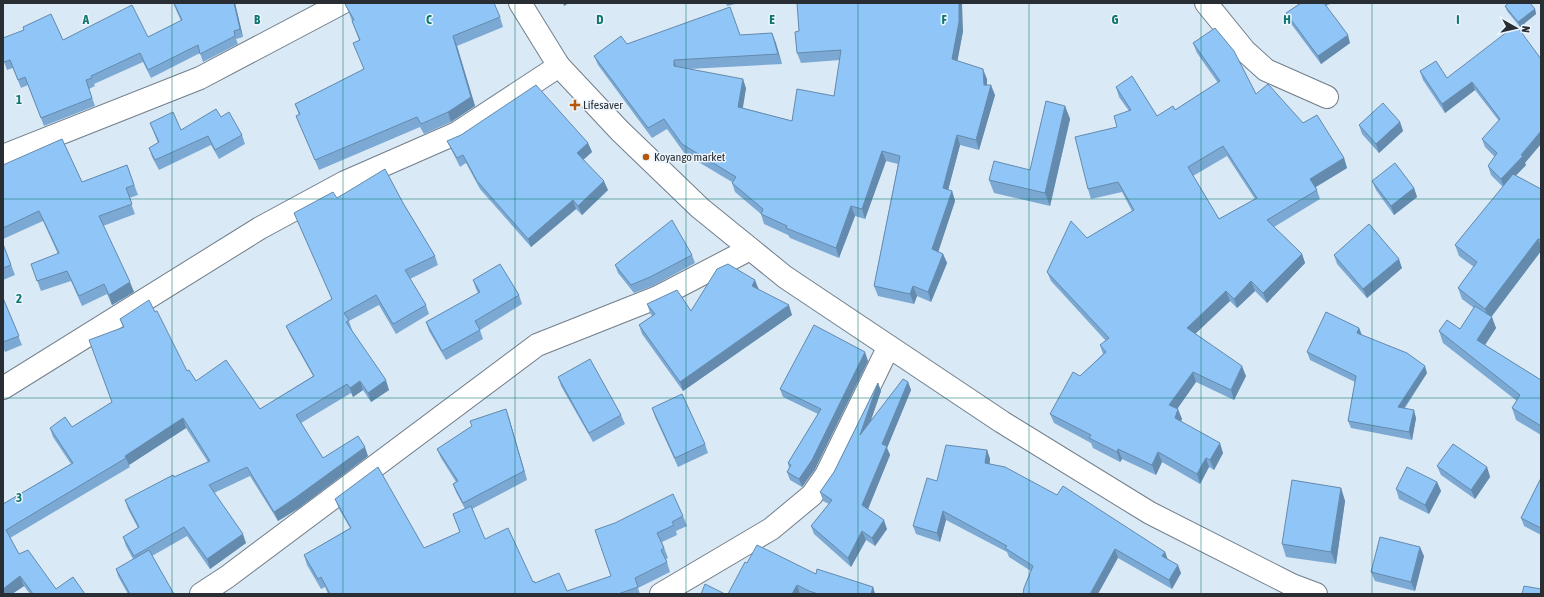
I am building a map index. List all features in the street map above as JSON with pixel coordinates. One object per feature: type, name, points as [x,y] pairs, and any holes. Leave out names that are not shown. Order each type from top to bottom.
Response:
[{"type":"street","points":[[3,156],[200,78],[342,3]]},
{"type":"street","points":[[520,3],[559,66],[620,131],[700,208],[785,277],[888,348],[1002,422],[1150,513],[1292,585],[1313,593]]},
{"type":"street","points":[[1206,3],[1245,51],[1266,70],[1327,97]]},
{"type":"street","points":[[3,388],[260,228],[345,182],[457,133],[559,66]]},
{"type":"street","points":[[201,594],[227,577],[537,345],[658,297],[750,249]]},
{"type":"street","points":[[661,594],[771,529],[812,495],[826,475],[888,348]]},
{"type":"building","points":[[174,3],[234,3],[240,29],[234,31],[235,36],[200,54],[198,45],[148,70],[140,53],[91,76],[92,78],[86,80],[92,98],[41,118],[25,77],[18,80],[10,60],[4,62],[3,38],[24,30],[23,27],[51,14],[63,40],[132,5],[148,37],[182,20]]},
{"type":"building","points":[[494,3],[500,17],[453,36],[471,97],[448,112],[421,124],[417,117],[315,160],[296,116],[300,114],[295,104],[364,69],[353,43],[360,40],[352,21],[354,20],[345,4]]},
{"type":"building","points":[[797,3],[959,3],[959,22],[952,59],[983,69],[984,85],[991,85],[976,140],[957,135],[943,188],[952,191],[932,249],[943,254],[928,292],[913,286],[910,294],[874,286],[900,156],[882,151],[862,209],[851,206],[836,248],[786,228],[787,226],[761,214],[763,209],[732,183],[736,177],[682,144],[664,119],[648,128],[594,56],[621,36],[627,44],[730,7],[740,35],[772,33],[778,54],[674,60],[674,66],[743,79],[738,107],[792,121],[797,89],[834,96],[841,50],[797,53],[795,32],[799,31]]},
{"type":"building","points":[[1301,3],[1324,3],[1348,35],[1318,56],[1286,13]]},
{"type":"building","points":[[1509,3],[1530,3],[1535,9],[1518,22],[1505,6]]},
{"type":"building","points":[[1516,25],[1541,59],[1541,131],[1521,155],[1523,156],[1501,179],[1488,166],[1497,153],[1482,139],[1500,119],[1472,82],[1442,104],[1420,71],[1436,61],[1447,78]]},
{"type":"building","points":[[1215,28],[1234,51],[1256,94],[1268,84],[1303,123],[1317,115],[1344,158],[1310,179],[1317,190],[1267,220],[1302,254],[1263,293],[1251,281],[1234,299],[1226,291],[1187,328],[1242,366],[1231,390],[1193,372],[1169,405],[1178,409],[1175,418],[1220,443],[1210,460],[1206,458],[1197,474],[1158,452],[1152,465],[1118,449],[1117,452],[1089,438],[1091,435],[1050,414],[1073,372],[1080,376],[1106,352],[1100,345],[1109,338],[1047,272],[1071,221],[1087,238],[1134,210],[1118,182],[1088,189],[1075,137],[1117,127],[1114,116],[1131,110],[1116,87],[1132,76],[1157,116],[1173,106],[1175,110],[1220,81],[1193,43]],"holes":[[[1223,146],[1257,198],[1219,219],[1188,167]]]},
{"type":"building","points":[[536,85],[588,143],[577,153],[604,181],[578,206],[573,200],[528,239],[477,181],[463,155],[457,158],[447,141],[461,135]]},
{"type":"building","points":[[1046,101],[1065,106],[1045,193],[989,180],[994,161],[1030,170]]},
{"type":"building","points":[[1383,103],[1400,122],[1376,144],[1359,125]]},
{"type":"building","points":[[216,109],[221,117],[229,112],[242,135],[215,150],[208,136],[155,160],[149,148],[159,142],[150,123],[173,112],[181,130]]},
{"type":"building","points":[[62,139],[82,182],[127,165],[134,185],[126,188],[132,204],[99,216],[130,282],[109,295],[104,284],[79,296],[67,271],[37,281],[31,264],[59,253],[39,211],[3,228],[3,165]]},
{"type":"building","points":[[1395,163],[1414,188],[1391,206],[1372,181]]},
{"type":"building","points":[[385,169],[403,203],[435,256],[405,270],[426,305],[393,324],[376,295],[344,313],[349,320],[346,322],[386,380],[368,393],[360,381],[350,388],[347,384],[296,415],[323,458],[358,436],[365,447],[274,512],[247,467],[209,485],[243,534],[207,559],[184,527],[134,556],[123,537],[139,527],[125,500],[173,475],[174,477],[210,461],[183,418],[125,456],[126,458],[6,530],[19,554],[28,550],[56,589],[73,577],[85,594],[33,594],[20,576],[3,589],[3,504],[73,463],[50,428],[65,417],[72,427],[112,402],[89,340],[124,327],[120,319],[149,300],[155,312],[157,311],[187,371],[189,370],[196,381],[226,360],[260,409],[314,376],[286,326],[332,299],[294,213],[333,192],[337,198]]},
{"type":"building","points":[[1513,174],[1541,189],[1541,240],[1538,239],[1485,309],[1458,288],[1477,262],[1455,245]]},
{"type":"building","points":[[672,220],[692,255],[650,277],[631,285],[615,265]]},
{"type":"building","points":[[1369,224],[1399,259],[1363,289],[1334,255]]},
{"type":"building","points":[[3,244],[11,265],[3,268]]},
{"type":"building","points":[[500,264],[519,295],[475,321],[480,330],[442,351],[426,322],[480,292],[473,280]]},
{"type":"building","points":[[728,264],[755,280],[752,286],[789,305],[680,382],[639,325],[655,314],[647,304],[677,290],[691,311],[717,269]]},
{"type":"building","points":[[3,298],[19,336],[3,342]]},
{"type":"building","points":[[1475,306],[1492,317],[1477,340],[1541,380],[1541,426],[1512,408],[1520,395],[1439,331],[1447,320],[1460,329]]},
{"type":"building","points":[[1326,312],[1359,328],[1357,333],[1407,353],[1425,366],[1398,407],[1414,410],[1409,432],[1348,421],[1356,376],[1307,352]]},
{"type":"building","points":[[814,325],[865,352],[812,460],[799,479],[787,472],[791,465],[788,463],[821,409],[780,389]]},
{"type":"building","points":[[590,359],[621,415],[589,433],[558,377]]},
{"type":"building","points":[[903,379],[908,382],[882,444],[887,446],[862,505],[884,520],[872,538],[862,531],[848,558],[811,526],[832,500],[820,492],[834,472],[878,383],[860,435]]},
{"type":"building","points":[[682,394],[705,444],[675,458],[652,408]]},
{"type":"building","points":[[506,409],[524,471],[463,503],[453,484],[458,481],[437,449],[472,426],[470,421]]},
{"type":"building","points":[[1453,444],[1487,467],[1471,490],[1437,466]]},
{"type":"building","points":[[946,445],[987,450],[985,463],[1005,467],[1057,495],[1063,486],[1165,552],[1162,556],[1178,565],[1169,580],[1115,549],[1090,594],[1023,594],[1033,566],[1005,548],[1007,546],[943,511],[937,533],[913,526],[927,478],[937,481]]},
{"type":"building","points":[[378,467],[424,548],[460,532],[453,514],[471,506],[485,539],[508,528],[533,582],[534,581],[535,583],[559,573],[567,591],[611,576],[595,530],[615,523],[673,494],[683,516],[672,522],[674,525],[657,533],[664,548],[661,550],[667,562],[635,578],[638,587],[618,594],[330,594],[321,577],[318,579],[304,555],[351,528],[335,499]]},
{"type":"building","points":[[1407,467],[1437,482],[1425,505],[1396,489]]},
{"type":"building","points":[[1541,478],[1541,528],[1521,518]]},
{"type":"building","points":[[1292,480],[1341,488],[1331,552],[1282,544]]},
{"type":"building","points":[[1380,537],[1420,547],[1411,582],[1371,572]]},
{"type":"building","points":[[757,545],[816,574],[817,569],[873,587],[871,594],[818,594],[797,585],[792,594],[728,594],[745,562],[747,563]]},
{"type":"building","points":[[149,550],[174,594],[130,594],[116,569]]},
{"type":"building","points":[[705,584],[725,594],[701,594]]},
{"type":"building","points":[[1524,586],[1541,589],[1541,594],[1522,594]]},
{"type":"place","name":"Lifesaver","points":[[575,105]]},
{"type":"place","name":"Koyango market","points":[[646,157]]}]
